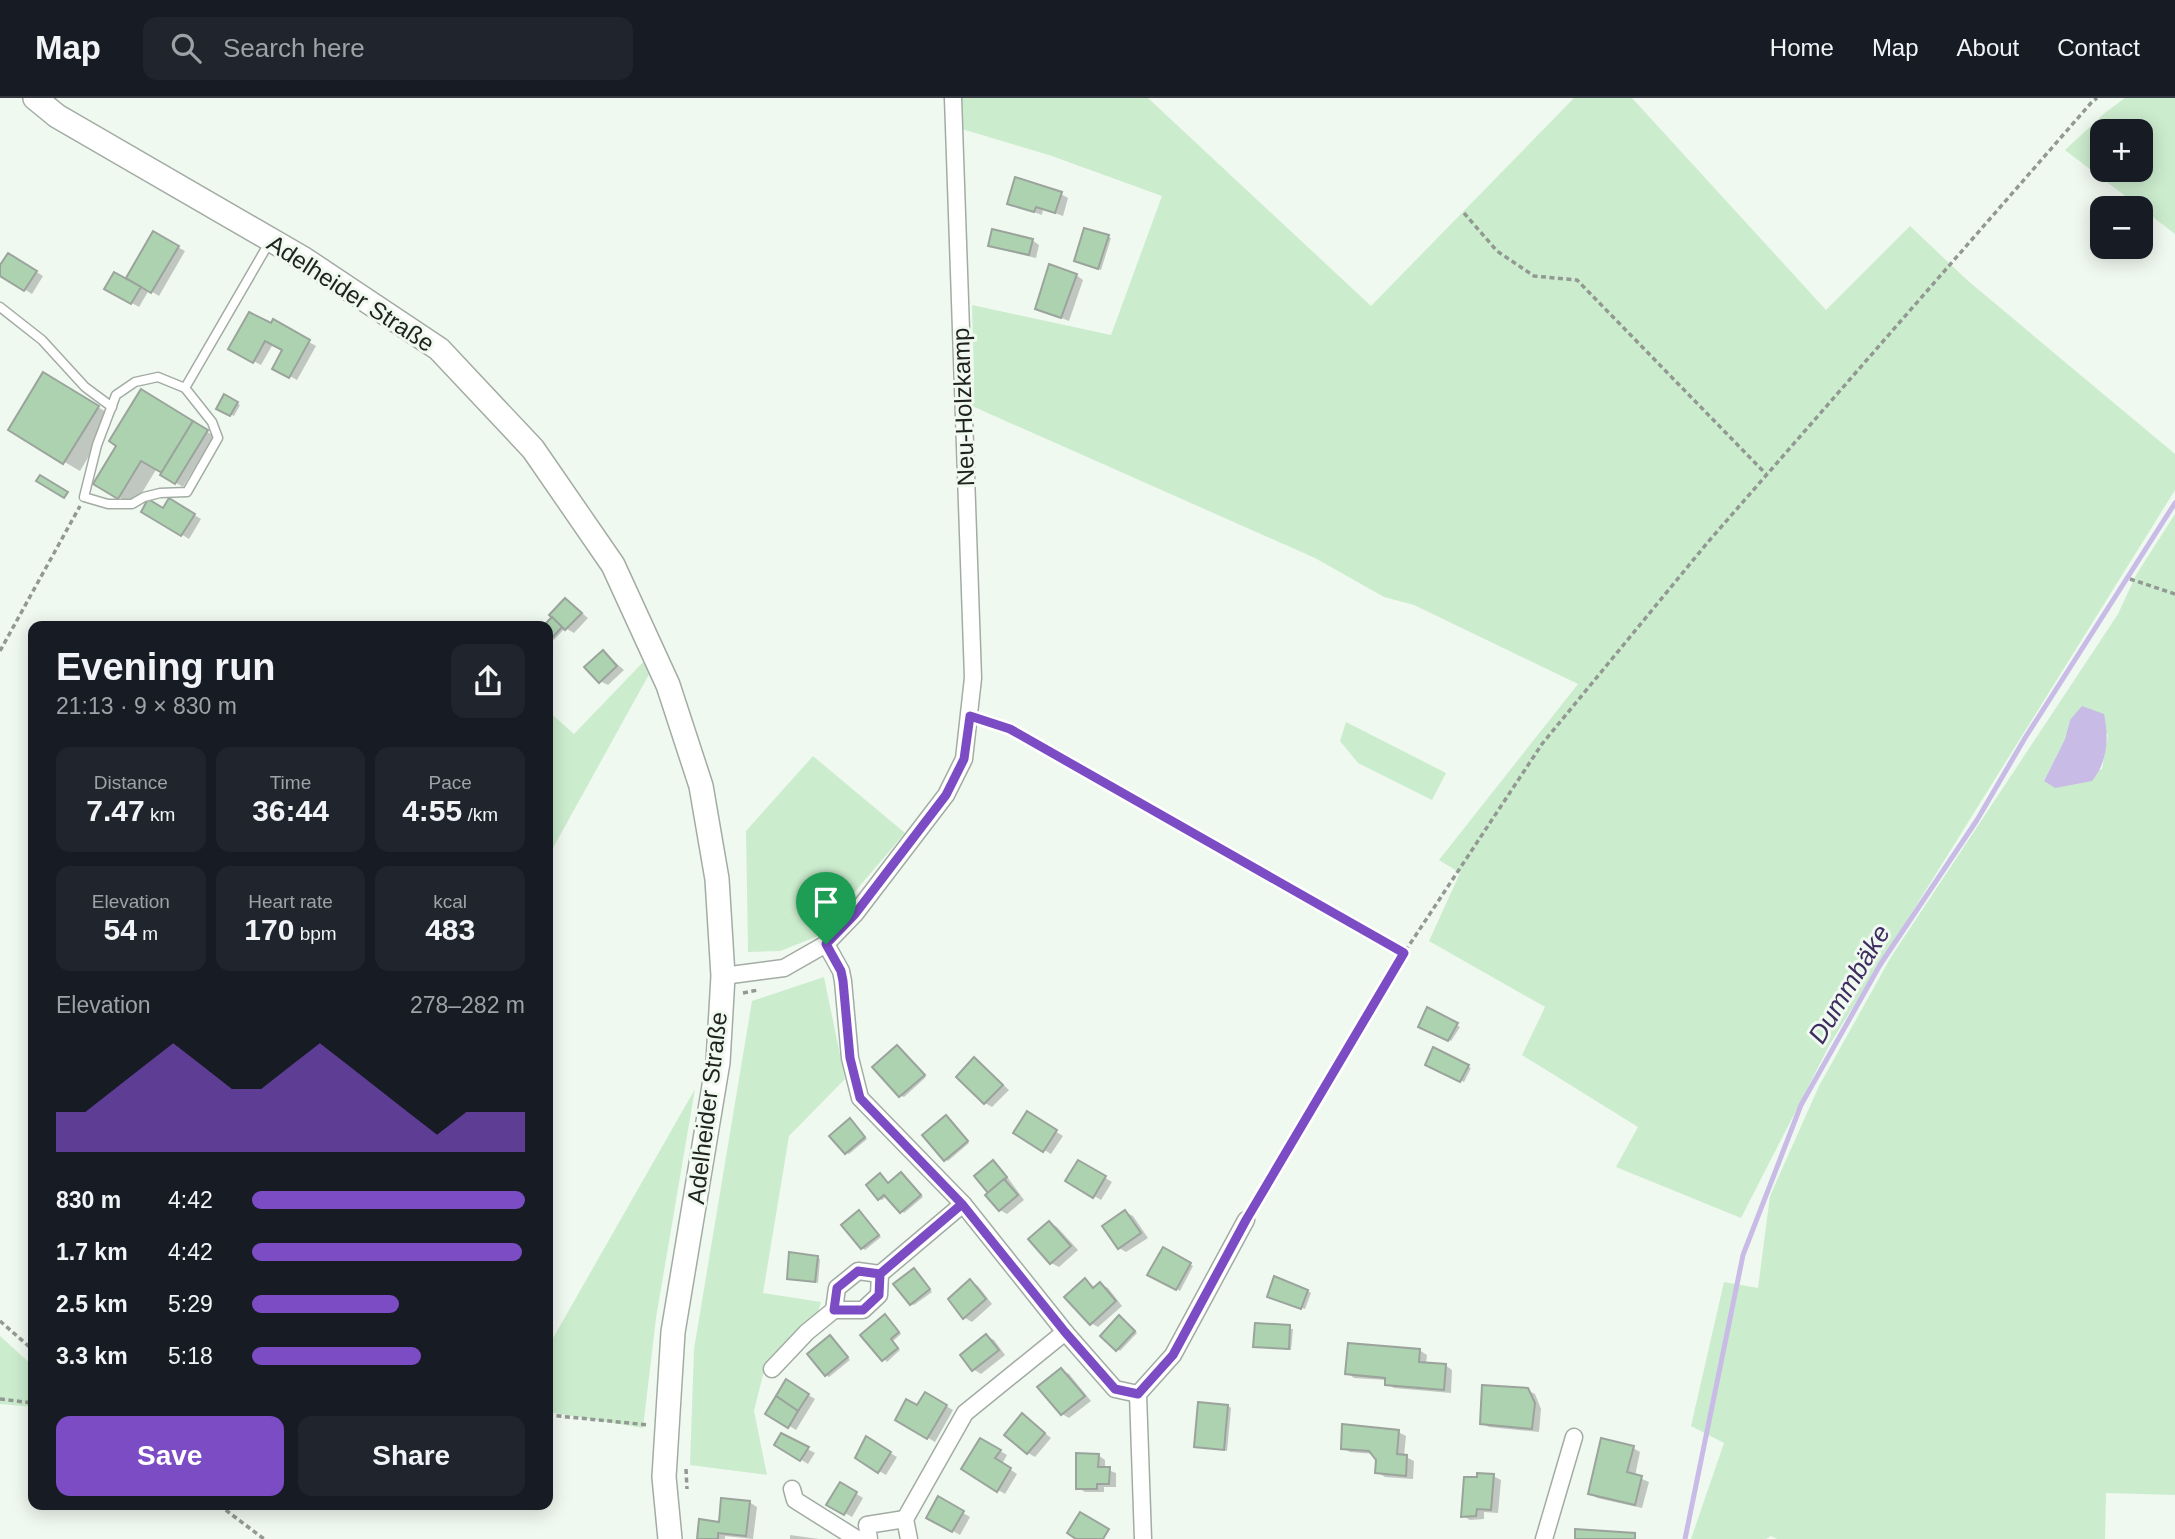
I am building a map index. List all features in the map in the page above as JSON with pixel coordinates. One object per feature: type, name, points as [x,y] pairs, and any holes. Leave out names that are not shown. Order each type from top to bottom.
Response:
[{"type":"street","name":"Adelheider Straße","points":[[35,98],[57,116],[304,259],[439,349],[533,449],[612,565],[668,685],[701,786],[733,976],[673,1332],[664,1477],[670,1539]]},
{"type":"street","name":"Neu-Holzkamp","points":[[733,976],[785,968],[826,944],[855,914],[946,795],[964,759],[973,678],[953,98]]},
{"type":"street","points":[[826,944],[841,971],[850,1058],[860,1098],[962,1204],[1065,1332],[1115,1389],[1138,1394]]},
{"type":"street","points":[[772,1369],[807,1332],[834,1310],[863,1310],[879,1295],[880,1274],[962,1204]]},
{"type":"street","points":[[1143,1539],[1138,1394],[1173,1355],[1246,1220]]},
{"type":"street","points":[[834,1310],[837,1288],[858,1271],[880,1274]]},
{"type":"street","points":[[909,1539],[905,1519],[964,1413],[1065,1332]]},
{"type":"street","points":[[1545,1539],[1574,1437]]},
{"type":"street","points":[[792,1489],[795,1500],[857,1539]]},
{"type":"street","points":[[869,1539],[867,1525],[905,1519]]},
{"type":"lane","points":[[185,388],[270,240]]},
{"type":"lane","points":[[0,307],[42,340],[85,387],[112,407]]},
{"type":"lane","points":[[158,377],[185,388],[212,422],[218,438],[187,492],[144,496],[132,504],[108,504],[84,497],[97,444],[112,407],[116,395],[135,382],[158,377]]},
{"type":"path","points":[[1246,1220],[1404,953],[1542,744],[1766,474],[2097,98]]},
{"type":"path","points":[[1464,213],[1497,251],[1534,276],[1577,280],[1766,474]]},
{"type":"path","points":[[0,651],[84,497]]},
{"type":"path","points":[[2130,579],[2175,594]]},
{"type":"path","points":[[970,716],[1010,729],[1404,953]]},
{"type":"path","points":[[733,976],[743,993]]},
{"type":"path","points":[[0,1321],[28,1346]]},
{"type":"path","points":[[0,1399],[28,1402]]},
{"type":"path","points":[[553,1416],[667,1427]]},
{"type":"path","points":[[686,1462],[687,1489]]},
{"type":"path","points":[[226,1510],[264,1539]]},
{"type":"green space","points":[[961,98],[1148,98],[1371,306],[1574,98],[1632,98],[1826,310],[1910,226],[1967,280],[2175,454],[2175,490],[1830,1044],[1741,1218],[1616,1167],[1638,1127],[1522,1055],[1545,1007],[1429,941],[1460,873],[1439,860],[1578,684],[1414,605],[1384,597],[1315,558],[972,406],[972,305],[1111,335],[1162,196],[1049,155],[962,129]]},
{"type":"green space","points":[[2125,98],[2175,98],[2175,234],[2153,217],[2153,196],[2125,196],[2107,182],[2153,182],[2153,119],[2098,119]]},
{"type":"green space","points":[[2090,127],[2090,169],[2065,150]]},
{"type":"green space","points":[[2175,514],[2175,1495],[2106,1493],[2105,1539],[1777,1539],[1771,1536],[1766,1539],[1691,1539],[1724,1443],[1691,1426],[1724,1282],[1758,1288],[1770,1196],[1819,1086],[1891,957],[2118,614],[2136,575]],"holes":[[[2070,720],[2108,734],[2102,769],[2044,781],[2065,739]]]},
{"type":"green space","points":[[648,657],[652,669],[553,848],[553,715],[574,734]]},
{"type":"green space","points":[[1346,722],[1446,773],[1432,800],[1358,763],[1340,741]]},
{"type":"green space","points":[[813,756],[905,833],[816,937],[780,951],[748,952],[746,831]]},
{"type":"green space","points":[[824,977],[845,1079],[789,1136],[763,1293],[821,1302],[818,1313],[766,1363],[754,1411],[767,1475],[690,1465],[694,1349],[752,1001]]},
{"type":"green space","points":[[695,1089],[656,1318],[643,1428],[553,1413],[553,1338]]},
{"type":"green space","points":[[0,1336],[28,1361],[28,1407],[0,1404]]},
{"type":"shaded area","points":[[2082,706],[2104,714],[2107,740],[2104,757],[2092,781],[2055,788],[2044,781],[2065,739],[2070,720]]},
{"type":"building","points":[[1015,177],[1062,192],[1055,213],[1036,207],[1034,212],[1007,204]]},
{"type":"building","points":[[1084,228],[1109,235],[1098,269],[1074,261]]},
{"type":"building","points":[[992,229],[1033,239],[1029,255],[988,246]]},
{"type":"building","points":[[153,231],[179,246],[151,293],[126,278]]},
{"type":"building","points":[[8,253],[37,271],[24,291],[0,276],[0,265]]},
{"type":"building","points":[[1049,264],[1077,274],[1061,318],[1035,309]]},
{"type":"building","points":[[114,272],[141,287],[131,304],[104,289]]},
{"type":"building","points":[[249,312],[271,323],[273,319],[310,340],[289,378],[272,369],[282,350],[265,341],[253,363],[228,349]]},
{"type":"building","points":[[43,372],[99,406],[63,464],[8,430]]},
{"type":"building","points":[[141,389],[193,421],[162,473],[141,461],[118,499],[93,484],[116,446],[109,441]]},
{"type":"building","points":[[224,394],[238,402],[230,416],[216,409]]},
{"type":"building","points":[[193,421],[208,430],[175,484],[160,475]]},
{"type":"building","points":[[40,475],[68,492],[64,498],[36,481]]},
{"type":"building","points":[[169,498],[195,514],[181,536],[141,512],[148,499],[163,508]]},
{"type":"building","points":[[565,598],[582,613],[565,630],[549,615]]},
{"type":"building","points":[[552,617],[562,627],[553,637],[553,621],[548,621]]},
{"type":"building","points":[[603,650],[617,666],[599,683],[584,667]]},
{"type":"building","points":[[1427,1007],[1458,1023],[1448,1041],[1418,1027]]},
{"type":"building","points":[[897,1045],[925,1075],[899,1097],[872,1067]]},
{"type":"building","points":[[1433,1047],[1469,1065],[1460,1082],[1425,1065]]},
{"type":"building","points":[[974,1057],[1003,1085],[984,1104],[956,1077]]},
{"type":"building","points":[[1027,1111],[1057,1130],[1043,1152],[1013,1133]]},
{"type":"building","points":[[946,1115],[968,1141],[944,1161],[922,1135]]},
{"type":"building","points":[[850,1118],[865,1137],[845,1154],[829,1136]]},
{"type":"building","points":[[993,1160],[1007,1177],[988,1193],[974,1176]]},
{"type":"building","points":[[1078,1160],[1106,1176],[1093,1198],[1065,1181]]},
{"type":"building","points":[[901,1172],[921,1195],[900,1213],[884,1195],[878,1200],[866,1185],[880,1173],[888,1183]]},
{"type":"building","points":[[1004,1179],[1018,1195],[999,1211],[985,1195]]},
{"type":"building","points":[[859,1210],[879,1235],[861,1249],[841,1225]]},
{"type":"building","points":[[1125,1210],[1141,1233],[1118,1249],[1102,1226]]},
{"type":"building","points":[[1049,1221],[1071,1246],[1050,1264],[1028,1239]]},
{"type":"building","points":[[1163,1247],[1191,1263],[1176,1290],[1147,1275]]},
{"type":"building","points":[[789,1252],[818,1256],[815,1282],[787,1279]]},
{"type":"building","points":[[914,1268],[930,1289],[910,1305],[893,1284]]},
{"type":"building","points":[[1274,1276],[1308,1290],[1301,1309],[1267,1297]]},
{"type":"building","points":[[1085,1278],[1093,1288],[1100,1282],[1116,1301],[1090,1325],[1064,1297]]},
{"type":"building","points":[[970,1279],[986,1299],[963,1319],[948,1299]]},
{"type":"building","points":[[885,1314],[899,1332],[891,1339],[898,1348],[882,1361],[860,1335]]},
{"type":"building","points":[[1119,1315],[1135,1331],[1116,1351],[1100,1336]]},
{"type":"building","points":[[1255,1323],[1290,1325],[1289,1349],[1253,1347]]},
{"type":"building","points":[[986,1334],[999,1350],[972,1371],[960,1355]]},
{"type":"building","points":[[830,1335],[848,1357],[825,1376],[807,1354]]},
{"type":"building","points":[[1348,1343],[1420,1349],[1419,1362],[1446,1364],[1444,1390],[1385,1385],[1385,1378],[1345,1374]]},
{"type":"building","points":[[1061,1368],[1085,1396],[1061,1415],[1037,1387]]},
{"type":"building","points":[[786,1379],[809,1394],[798,1411],[776,1396]]},
{"type":"building","points":[[1482,1385],[1528,1388],[1535,1403],[1532,1429],[1480,1424]]},
{"type":"building","points":[[925,1392],[947,1405],[927,1439],[895,1420],[906,1399],[917,1405]]},
{"type":"building","points":[[776,1396],[798,1411],[788,1428],[765,1414]]},
{"type":"building","points":[[1198,1402],[1228,1405],[1224,1450],[1194,1447]]},
{"type":"building","points":[[1022,1413],[1045,1433],[1027,1454],[1004,1435]]},
{"type":"building","points":[[1342,1424],[1399,1430],[1397,1454],[1407,1455],[1406,1476],[1375,1473],[1376,1460],[1369,1451],[1341,1449]]},
{"type":"building","points":[[781,1433],[809,1447],[800,1461],[774,1445]]},
{"type":"building","points":[[866,1436],[891,1452],[878,1473],[855,1458]]},
{"type":"building","points":[[980,1438],[1001,1450],[995,1458],[1011,1468],[997,1492],[961,1469]]},
{"type":"building","points":[[1601,1438],[1634,1446],[1627,1472],[1642,1476],[1635,1505],[1588,1494]]},
{"type":"building","points":[[1076,1453],[1099,1454],[1098,1467],[1110,1467],[1109,1484],[1097,1484],[1097,1489],[1076,1489]]},
{"type":"building","points":[[1477,1473],[1494,1474],[1491,1510],[1477,1509],[1476,1516],[1461,1517],[1464,1477],[1477,1477]]},
{"type":"building","points":[[840,1482],[857,1492],[844,1515],[826,1505]]},
{"type":"building","points":[[938,1496],[964,1511],[952,1532],[926,1518]]},
{"type":"building","points":[[721,1498],[750,1501],[746,1536],[718,1533],[718,1539],[697,1539],[699,1519],[719,1522]]},
{"type":"building","points":[[1080,1512],[1109,1529],[1103,1539],[1076,1539],[1067,1533]]},
{"type":"building","points":[[1575,1529],[1635,1533],[1635,1539],[1575,1539]]},
{"type":"waterway","name":"Dummbäke","points":[[1685,1539],[1743,1255],[1801,1105],[1880,965],[1977,820],[2025,738],[2175,503]]},
{"type":"route","points":[[826,944],[841,971],[850,1058],[860,1098],[962,1204],[880,1274],[858,1271],[837,1288],[834,1310],[863,1310],[879,1295],[880,1274],[921,1239],[962,1204],[1065,1332],[1115,1389],[1138,1394],[1173,1355],[1246,1220],[1404,953],[1010,729],[970,716],[964,759],[946,795],[855,914],[826,944]]}]
